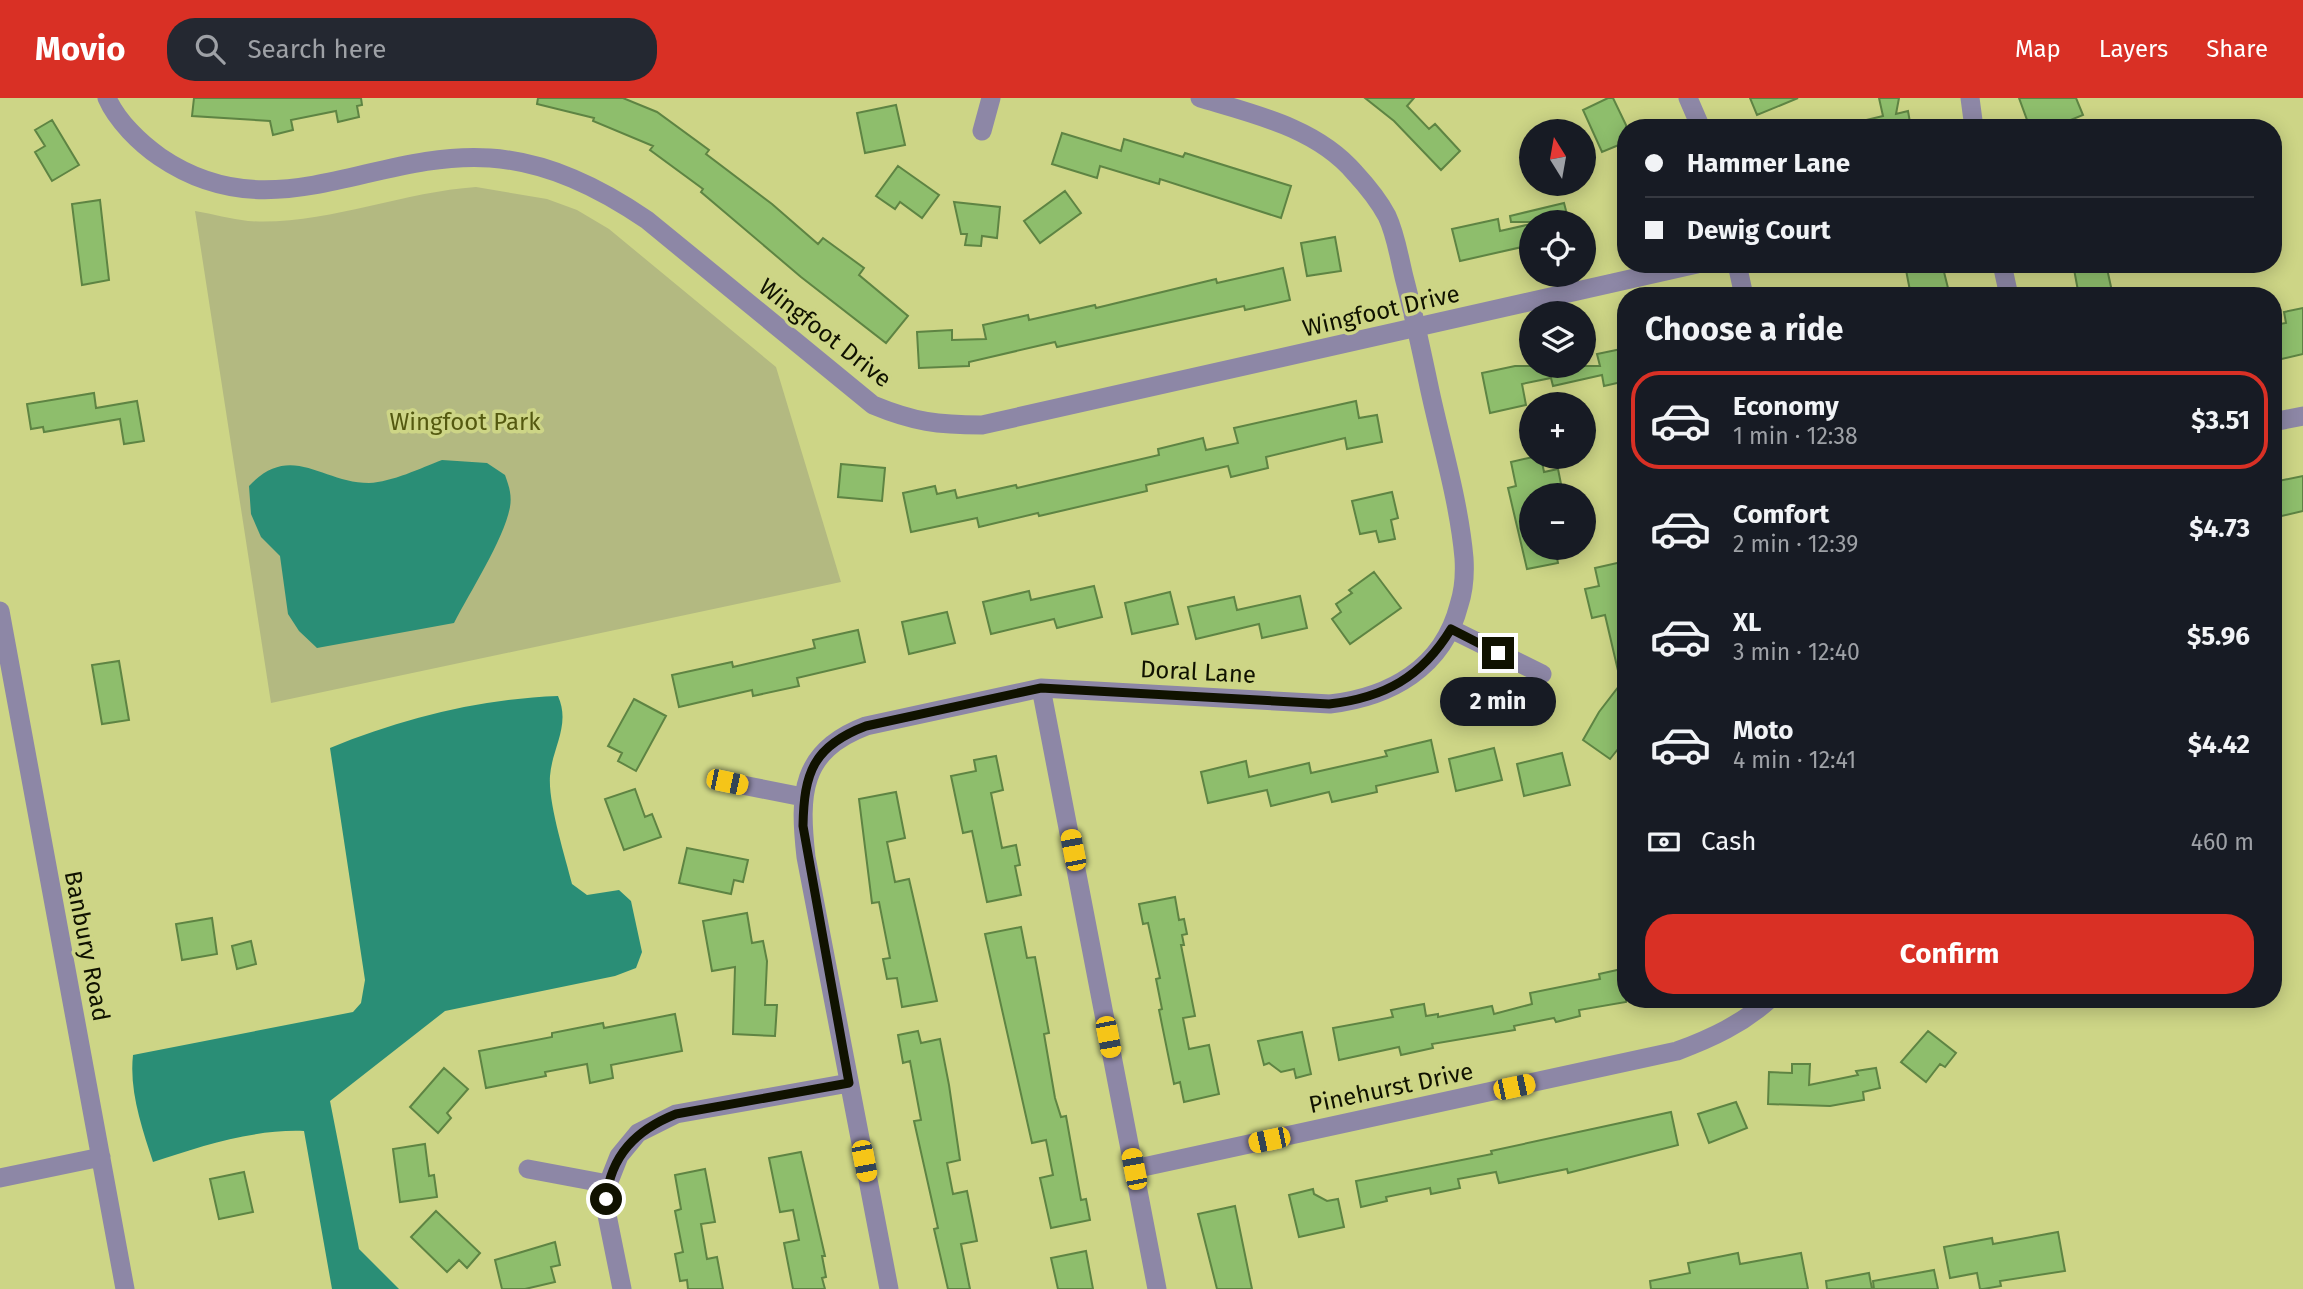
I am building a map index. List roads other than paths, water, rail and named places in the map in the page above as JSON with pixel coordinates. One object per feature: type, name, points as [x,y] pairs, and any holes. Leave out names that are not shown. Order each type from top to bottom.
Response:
[{"type":"street","name":"Wingfoot Drive","points":[[107,98],[128,129],[151,151],[175,167],[241,189],[269,192],[297,189],[442,159],[491,158],[532,165],[573,178],[611,196],[647,220],[873,405],[909,420],[945,425],[982,425],[1658,273]]},
{"type":"street","points":[[982,131],[991,98]]},
{"type":"street","name":"Doral Lane","points":[[889,1289],[806,857],[803,797],[812,766],[834,742],[849,732],[866,726],[1041,688],[1329,704],[1357,701],[1395,687],[1427,662],[1451,629],[1462,595],[1464,560],[1417,328],[1386,216],[1354,172],[1336,154],[1311,138],[1271,120],[1200,98]]},
{"type":"street","points":[[1688,98],[1697,119]]},
{"type":"street","points":[[1970,98],[1972,119]]},
{"type":"street","points":[[2282,420],[2303,416]]},
{"type":"street","name":"Banbury Road","points":[[0,611],[125,1289]]},
{"type":"street","points":[[1451,629],[1542,674]]},
{"type":"street","points":[[1041,688],[1157,1289]]},
{"type":"street","points":[[727,782],[803,797]]},
{"type":"street","name":"Pinehurst Drive","points":[[1134,1169],[1677,1051],[1717,1037],[1760,1008]]},
{"type":"street","points":[[622,1289],[607,1215],[608,1184],[628,1143],[656,1122],[676,1114],[849,1083]]},
{"type":"street","points":[[0,1178],[101,1157]]},
{"type":"street","points":[[528,1169],[608,1184]]},
{"type":"water","points":[[442,460],[487,463],[505,475],[510,495],[507,520],[501,534],[454,623],[317,648],[299,631],[288,614],[280,556],[261,537],[251,514],[249,486],[264,473],[293,465],[369,483],[397,477]]},
{"type":"water","points":[[558,696],[563,717],[551,766],[550,787],[572,884],[587,895],[619,890],[631,901],[642,952],[636,968],[615,976],[445,1011],[330,1101],[359,1249],[399,1289],[332,1289],[304,1131],[247,1136],[153,1162],[135,1096],[133,1055],[353,1012],[361,1003],[365,980],[330,748],[385,728],[442,712],[500,701]]},
{"type":"park label","name":"Wingfoot Park","points":[[465,422]]}]
